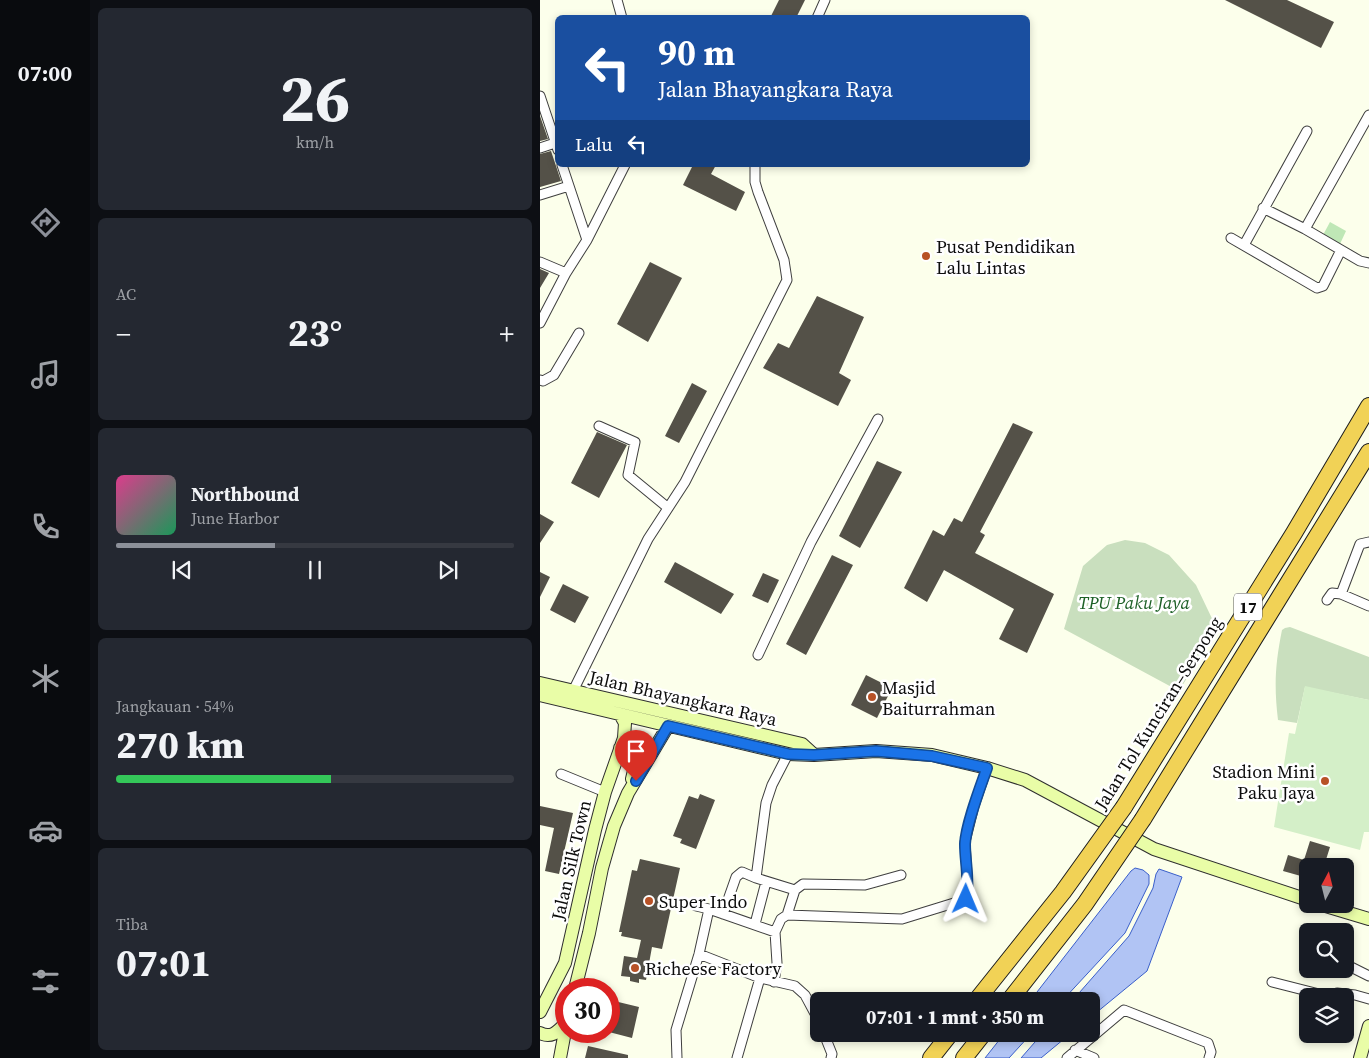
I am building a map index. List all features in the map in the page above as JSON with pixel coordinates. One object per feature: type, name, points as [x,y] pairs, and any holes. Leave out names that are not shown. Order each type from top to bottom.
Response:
[{"type":"highway","name":"Jalan Tol Kunciran–Serpong","points":[[983,992],[1063,892],[1124,806],[1294,533],[1369,406]]},
{"type":"highway","name":"17","points":[[1016,992],[1085,904],[1143,819],[1369,452]]},
{"type":"highway","points":[[931,1058],[944,1042]]},
{"type":"highway","points":[[964,1058],[977,1042]]},
{"type":"main road","name":"Jalan Bhayangkara Raya","points":[[540,684],[802,744],[814,755]]},
{"type":"main road","name":"Jalan Bhayangkara Raya","points":[[540,696],[788,754],[814,755],[876,751],[932,756],[987,768],[1025,780],[1154,849],[1299,897]]},
{"type":"main road","points":[[635,705],[647,721],[653,734],[653,752]]},
{"type":"main road","name":"Jalan Silk Town","points":[[540,1012],[565,963],[595,830],[605,792],[624,738],[625,723],[620,714]]},
{"type":"main road","name":"Jalan Silk Town","points":[[578,978],[602,868],[614,826],[628,793],[668,726]]},
{"type":"main road","points":[[620,749],[629,740],[633,739],[640,746],[628,793]]},
{"type":"main road","points":[[1349,913],[1369,919]]},
{"type":"main road","points":[[1360,1058],[1366,1043],[1369,1026]]},
{"type":"main road","points":[[540,1033],[545,1036],[555,1033]]},
{"type":"main road","points":[[560,1058],[563,1043]]},
{"type":"street","points":[[617,0],[621,15]]},
{"type":"street","points":[[818,15],[825,0]]},
{"type":"street","points":[[540,96],[555,143]]},
{"type":"street","points":[[1305,229],[1369,115]]},
{"type":"street","points":[[1244,245],[1307,131]]},
{"type":"street","points":[[540,148],[555,146]]},
{"type":"street","points":[[563,167],[587,240]]},
{"type":"street","points":[[540,323],[566,273],[587,240],[624,167]]},
{"type":"street","points":[[573,691],[648,539],[685,482],[787,280],[784,260],[755,182],[755,167]]},
{"type":"street","points":[[540,195],[569,186]]},
{"type":"street","points":[[1264,208],[1360,261],[1369,263]]},
{"type":"street","points":[[1231,238],[1318,288],[1323,286],[1341,250]]},
{"type":"street","points":[[540,262],[566,273]]},
{"type":"street","points":[[540,380],[542,381],[554,375],[578,333]]},
{"type":"street","points":[[758,655],[811,542],[878,419]]},
{"type":"street","points":[[599,426],[635,442],[628,475],[667,507]]},
{"type":"street","points":[[1341,594],[1360,544],[1369,542]]},
{"type":"street","points":[[1327,600],[1330,593],[1341,594],[1369,606]]},
{"type":"street","points":[[756,878],[766,803],[772,785],[788,754]]},
{"type":"street","points":[[787,914],[902,919],[966,899],[968,891],[965,842],[974,806],[987,768]]},
{"type":"street","points":[[561,774],[605,792]]},
{"type":"street","points":[[723,914],[736,877],[742,872],[766,882],[795,890]]},
{"type":"street","points":[[774,982],[777,963],[775,932],[781,919],[787,914],[795,890],[803,884],[865,885],[902,875]]},
{"type":"street","points":[[755,924],[766,882]]},
{"type":"street","points":[[696,906],[775,932]]},
{"type":"street","points":[[678,1058],[676,1030],[699,954],[709,909]]},
{"type":"street","points":[[699,954],[760,978],[795,986],[805,995],[810,1004]]},
{"type":"street","points":[[1354,968],[1369,976]]},
{"type":"street","points":[[737,1058],[760,978]]},
{"type":"street","points":[[1272,982],[1327,996],[1338,993],[1369,999]]},
{"type":"street","points":[[1067,1058],[1074,1050],[1124,1010],[1208,1043],[1211,1052],[1209,1058]]},
{"type":"street","points":[[827,1042],[832,1054],[831,1058]]},
{"type":"street","points":[[1074,1050],[1094,1058]]},
{"type":"green space","points":[[1330,222],[1346,231],[1340,244],[1323,235]]},
{"type":"green space","name":"TPU Paku Jaya","points":[[1125,540],[1145,543],[1169,555],[1196,585],[1217,629],[1179,691],[1064,629],[1083,566],[1107,545]]},
{"type":"green space","points":[[1290,627],[1369,657],[1369,700],[1305,687],[1297,723],[1278,720],[1276,675],[1278,654],[1282,630]]},
{"type":"green space","name":"Stadion Mini Paku Jaya","points":[[1305,686],[1369,700],[1369,832],[1364,832],[1360,850],[1274,827],[1289,733],[1295,734]]},
{"type":"water","points":[[1135,868],[1143,870],[1149,875],[1149,884],[1125,933],[1070,992],[1037,992]]},
{"type":"water","points":[[1159,869],[1182,877],[1147,971],[1100,1010],[1100,992],[1080,992],[1129,936],[1153,888]]},
{"type":"water","points":[[998,1042],[1024,1042],[1009,1058],[985,1058]]},
{"type":"water","points":[[1035,1042],[1060,1042],[1041,1058],[1021,1058]]},
{"type":"building","points":[[779,0],[805,0],[798,15],[772,15]]},
{"type":"building","points":[[1225,0],[1287,0],[1334,22],[1321,48]]},
{"type":"building","points":[[540,116],[548,139],[540,141]]},
{"type":"building","points":[[551,151],[561,181],[540,187],[540,154]]},
{"type":"building","points":[[692,167],[715,167],[711,174],[745,192],[736,211],[683,185]]},
{"type":"building","points":[[650,262],[682,278],[648,342],[617,324]]},
{"type":"building","points":[[540,269],[549,273],[540,288]]},
{"type":"building","points":[[817,296],[864,317],[839,373],[851,380],[838,406],[763,368],[778,343],[789,348]]},
{"type":"building","points":[[692,383],[707,391],[679,443],[665,436]]},
{"type":"building","points":[[1013,423],[1033,432],[980,532],[985,535],[975,553],[1054,594],[1027,653],[999,639],[1014,609],[944,570],[927,602],[904,588],[933,530],[944,536],[954,518],[962,522]]},
{"type":"building","points":[[597,432],[627,445],[599,498],[571,483]]},
{"type":"building","points":[[877,461],[902,472],[860,548],[839,536]]},
{"type":"building","points":[[540,514],[554,522],[540,543]]},
{"type":"building","points":[[832,555],[853,565],[806,655],[786,644]]},
{"type":"building","points":[[675,562],[734,594],[721,614],[664,582]]},
{"type":"building","points":[[540,572],[550,577],[540,597]]},
{"type":"building","points":[[763,573],[779,580],[768,603],[752,596]]},
{"type":"building","points":[[563,584],[589,597],[575,623],[550,610]]},
{"type":"building","name":"Masjid Baiturrahman","points":[[866,675],[892,688],[877,718],[851,705]]},
{"type":"building","points":[[700,794],[715,800],[696,849],[680,843],[682,839],[673,836],[689,796],[698,799]]},
{"type":"building","points":[[540,806],[573,813],[559,874],[545,871],[554,828],[540,825]]},
{"type":"building","points":[[1310,841],[1330,847],[1327,858],[1305,858]]},
{"type":"building","points":[[1288,855],[1299,858],[1299,875],[1283,871]]},
{"type":"building","name":"Super Indo","points":[[640,859],[680,868],[662,949],[652,947],[646,980],[639,979],[639,983],[630,981],[630,977],[621,976],[624,956],[637,958],[641,940],[621,936],[622,932],[619,932],[632,870],[637,871]]},
{"type":"building","points":[[620,1002],[639,1007],[632,1038],[620,1035]]},
{"type":"building","points":[[588,1046],[628,1055],[628,1058],[585,1058]]},
{"type":"place","name":"Pusat Pendidikan Lalu Lintas","points":[[926,256]]},
{"type":"place","name":"Masjid Baiturrahman","points":[[872,697]]},
{"type":"place","name":"Stadion Mini Paku Jaya","points":[[1325,781]]},
{"type":"place","name":"Super Indo","points":[[649,901]]},
{"type":"place","name":"Richeese Factory","points":[[635,968]]},
{"type":"route","points":[[636,781],[668,726],[788,754],[814,755],[876,751],[932,756],[987,768],[974,806],[965,842],[968,891],[966,899]]}]
